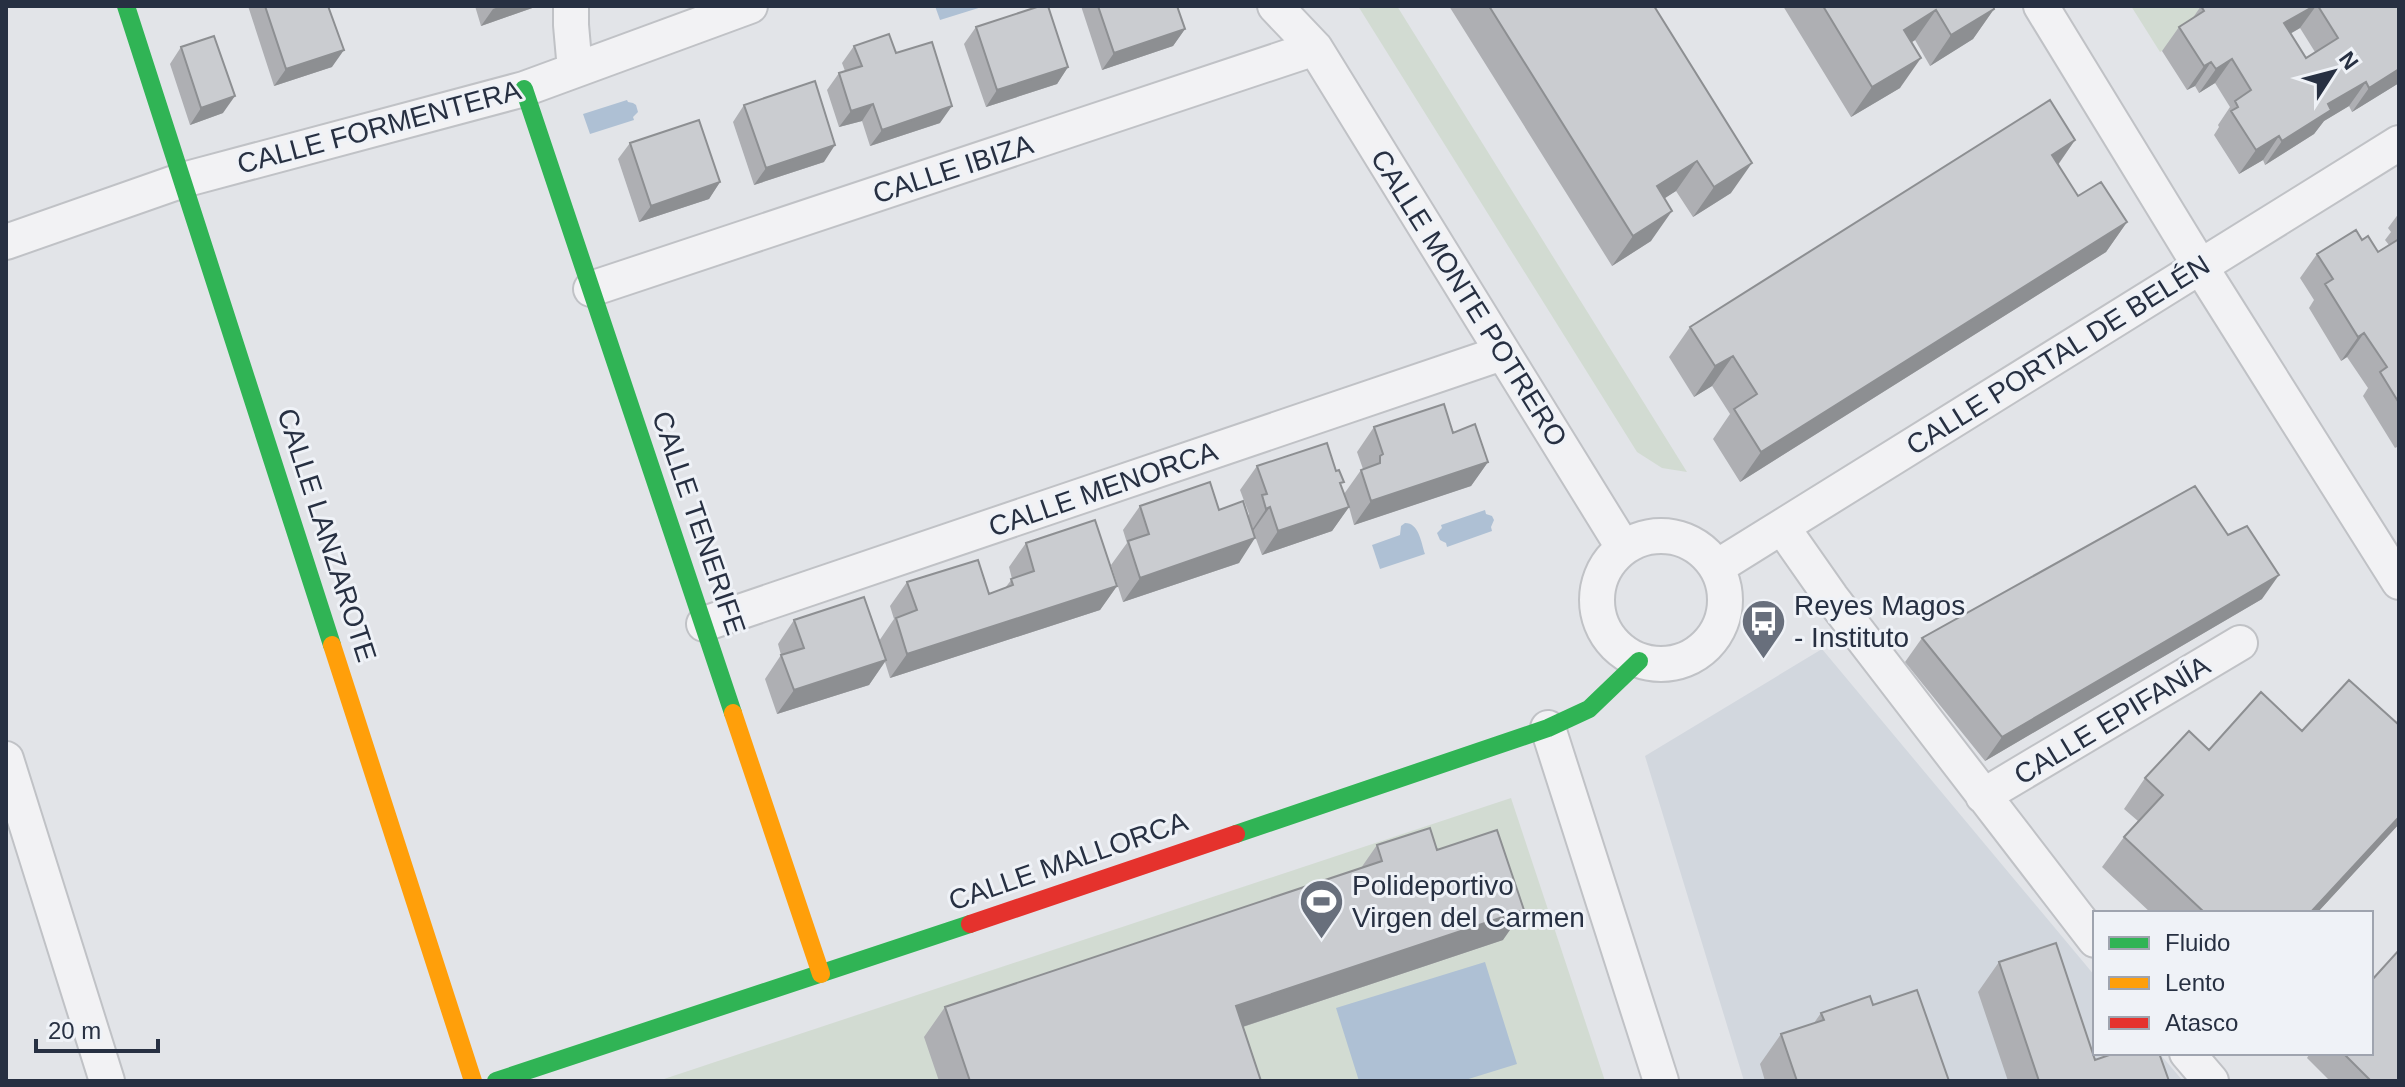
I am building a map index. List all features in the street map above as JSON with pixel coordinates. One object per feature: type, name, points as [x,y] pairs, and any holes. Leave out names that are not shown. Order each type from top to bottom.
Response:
[{"type":"street","name":"CALLE LANZAROTE","points":[[126,6],[473,1081]]},
{"type":"street","points":[[571,6],[575,70]]},
{"type":"street","name":"CALLE FORMENTERA","points":[[6,242],[183,180],[524,89],[750,6]]},
{"type":"street","name":"CALLE MONTE POTRERO","points":[[1275,6],[1315,48],[1623,547]]},
{"type":"street","name":"CALLE MONTE POTRERO","points":[[1301,6],[1315,48]]},
{"type":"street","points":[[2041,6],[2399,582]]},
{"type":"street","name":"CALLE IBIZA","points":[[591,289],[1315,48]]},
{"type":"street","name":"CALLE TENERIFE","points":[[524,89],[821,974]]},
{"type":"street","name":"CALLE PORTAL DE BELÉN","points":[[1717,567],[2399,143]]},
{"type":"street","name":"CALLE MENORCA","points":[[704,624],[1502,353]]},
{"type":"street","points":[[1782,527],[1840,609],[2093,937]]},
{"type":"street","points":[[1643,538],[1677,538],[1706,553],[1717,567],[1726,597],[1722,623],[1701,652],[1688,659],[1672,664],[1639,661],[1614,644],[1601,623],[1597,592],[1602,575],[1623,547],[1643,538]]},
{"type":"street","name":"CALLE EPIFANÍA","points":[[1983,796],[2240,643]]},
{"type":"street","name":"CALLE MALLORCA","points":[[496,1081],[1548,728],[1589,709],[1639,661]]},
{"type":"street","points":[[1548,728],[1661,1081]]},
{"type":"street","points":[[6,759],[107,1081]]},
{"type":"street","points":[[2189,1055],[2211,1081]]},
{"type":"shaded area","points":[[1358,6],[1397,6],[1687,472],[1662,468],[1637,452]]},
{"type":"shaded area","points":[[2131,6],[2223,6],[2160,52]]},
{"type":"shaded area","points":[[1822,649],[2093,974],[2093,1055],[2161,1055],[2183,1081],[1744,1081],[1645,756]]},
{"type":"shaded area","name":"Polideportivo Virgen del Carmen","points":[[1511,798],[1605,1081],[658,1081]]},
{"type":"water","points":[[935,6],[985,6],[940,20]]},
{"type":"water","points":[[627,100],[636,105],[638,112],[634,120],[590,134],[583,114]]},
{"type":"water","points":[[1485,510],[1494,520],[1492,531],[1447,547],[1440,540],[1437,533],[1441,525]]},
{"type":"water","points":[[1405,523],[1416,530],[1425,554],[1380,569],[1372,545],[1400,535],[1401,526]]},
{"type":"water","points":[[1485,962],[1517,1064],[1462,1081],[1359,1081],[1336,1008]]},
{"type":"building","points":[[265,6],[328,6],[344,50],[286,69]]},
{"type":"building","points":[[1048,6],[1068,67],[997,90],[976,27]]},
{"type":"building","points":[[1098,6],[1177,6],[1185,29],[1114,53]]},
{"type":"building","points":[[1489,6],[1654,6],[1752,163],[1714,187],[1697,161],[1657,186],[1672,211],[1633,236]]},
{"type":"building","points":[[1823,6],[1993,6],[1994,9],[1951,35],[1936,10],[1904,30],[1921,58],[1872,87]]},
{"type":"building","points":[[2201,6],[2314,6],[2284,23],[2306,58],[2338,38],[2318,6],[2399,6],[2399,69],[2369,88],[2366,82],[2328,104],[2331,110],[2282,141],[2279,136],[2256,150],[2231,111],[2238,107],[2235,101],[2251,90],[2232,59],[2216,69],[2211,62],[2204,66],[2179,27],[2204,11]]},
{"type":"building","points":[[889,34],[896,53],[932,42],[952,106],[882,130],[873,104],[851,111],[839,73],[862,66],[854,46]]},
{"type":"building","points":[[214,36],[235,96],[201,108],[181,47]]},
{"type":"building","points":[[815,81],[835,145],[766,168],[744,105]]},
{"type":"building","points":[[2050,100],[2075,140],[2052,155],[2078,196],[2101,182],[2127,222],[1761,452],[1734,409],[1757,394],[1733,356],[1715,366],[1690,327]]},
{"type":"building","points":[[699,120],[720,182],[651,206],[630,143]]},
{"type":"building","points":[[2356,230],[2362,240],[2368,236],[2378,252],[2399,239],[2399,403],[2380,372],[2387,367],[2364,333],[2358,337],[2325,284],[2333,279],[2317,254]]},
{"type":"building","points":[[1444,404],[1453,433],[1475,424],[1488,462],[1371,501],[1361,470],[1380,463],[1383,454],[1374,427]]},
{"type":"building","points":[[1327,443],[1336,471],[1339,470],[1344,482],[1340,483],[1349,507],[1278,531],[1270,507],[1266,509],[1262,495],[1267,494],[1257,466]]},
{"type":"building","points":[[1210,482],[1219,510],[1243,501],[1255,538],[1140,578],[1128,541],[1149,534],[1140,506]]},
{"type":"building","points":[[2195,486],[2228,535],[2247,526],[2279,575],[2002,737],[1922,638]]},
{"type":"building","points":[[1095,520],[1117,586],[907,654],[896,618],[917,610],[907,582],[978,560],[989,594],[1013,585],[1011,579],[1034,571],[1026,543]]},
{"type":"building","points":[[864,597],[886,660],[794,690],[781,655],[804,648],[794,620]]},
{"type":"building","points":[[2349,680],[2399,725],[2399,817],[2312,911],[2203,911],[2124,837],[2163,795],[2145,778],[2189,731],[2209,750],[2261,692],[2302,731]]},
{"type":"building","points":[[1430,828],[1437,850],[1497,830],[1524,910],[1236,1006],[1261,1081],[970,1081],[945,1007],[1382,861],[1377,845]]},
{"type":"building","points":[[2056,943],[2095,1060],[2109,1055],[2160,1055],[2169,1081],[2039,1081],[1999,962]]},
{"type":"building","points":[[2399,950],[2399,1081],[2371,1081],[2345,1055],[2373,1055],[2373,979]]},
{"type":"building","points":[[1917,990],[1949,1081],[1797,1081],[1781,1034],[1824,1020],[1821,1013],[1870,996],[1873,1005]]},
{"type":"traffic: fast","points":[[126,6],[332,645]]},
{"type":"traffic: fast","points":[[524,89],[733,713]]},
{"type":"traffic: fast","points":[[1236,834],[1548,728],[1589,709],[1639,661]]},
{"type":"traffic: fast","points":[[496,1081],[970,924]]},
{"type":"traffic: slow","points":[[332,645],[473,1081]]},
{"type":"traffic: slow","points":[[733,713],[821,974]]},
{"type":"traffic: jam","points":[[970,924],[1236,834]]},
{"type":"place","name":"Reyes Magos - Instituto","points":[[1763,660]]},
{"type":"place","name":"Polideportivo Virgen del Carmen","points":[[1321,940]]}]
